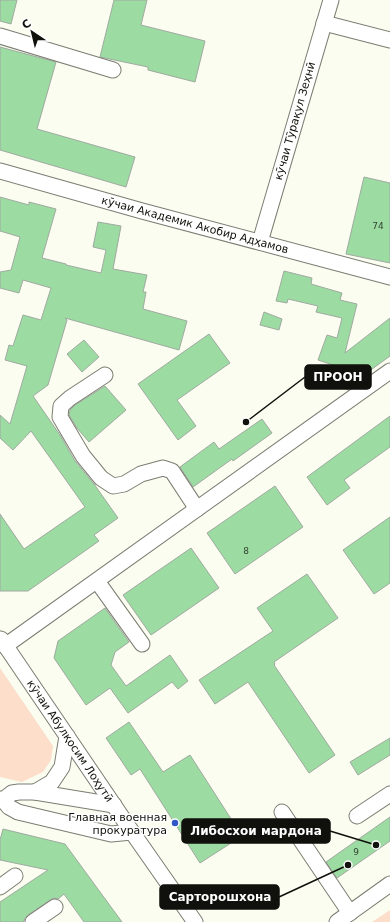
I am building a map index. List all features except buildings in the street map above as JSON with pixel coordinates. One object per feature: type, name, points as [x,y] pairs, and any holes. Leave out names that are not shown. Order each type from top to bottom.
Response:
[{"type":"street","name":"кӯчаи Тӯрақул Зеҳнӣ","points":[[260,242],[331,0]]},
{"type":"street","points":[[324,23],[390,40]]},
{"type":"street","points":[[0,36],[113,70]]},
{"type":"street","name":"кӯчаи Академик Акобир Адҳамов","points":[[0,171],[390,277]]},
{"type":"street","points":[[3,642],[97,581],[390,371]]},
{"type":"street","points":[[106,375],[70,398],[61,406],[60,417],[83,456],[101,478],[113,486],[124,484],[141,474],[163,468],[172,471],[197,509]]},
{"type":"street","points":[[97,581],[142,644]]},
{"type":"street","name":"кӯчаи Абулқосим Лоҳутӣ","points":[[3,642],[195,922]]},
{"type":"street","points":[[35,792],[52,782],[62,766],[67,736]]},
{"type":"street","points":[[114,805],[35,792],[19,792],[2,799],[9,807],[18,812],[111,834],[132,832]]},
{"type":"street","points":[[357,816],[390,794]]},
{"type":"street","points":[[282,812],[350,913]]},
{"type":"street","points":[[0,887],[15,876]]},
{"type":"street","points":[[337,922],[390,884]]},
{"type":"street","points":[[33,922],[56,907]]},
{"type":"shaded area","points":[[0,668],[53,746],[51,760],[43,772],[22,782],[0,777]]},
{"type":"shaded area","points":[[390,910],[390,922],[372,922]]},
{"type":"place","name":"ПРООН","points":[[246,422]]},
{"type":"place","name":"Главная военная прокуратура","points":[[175,823]]},
{"type":"place","name":"Либосхои мардона","points":[[376,845]]},
{"type":"place","name":"Сарторошхона","points":[[348,865]]}]
